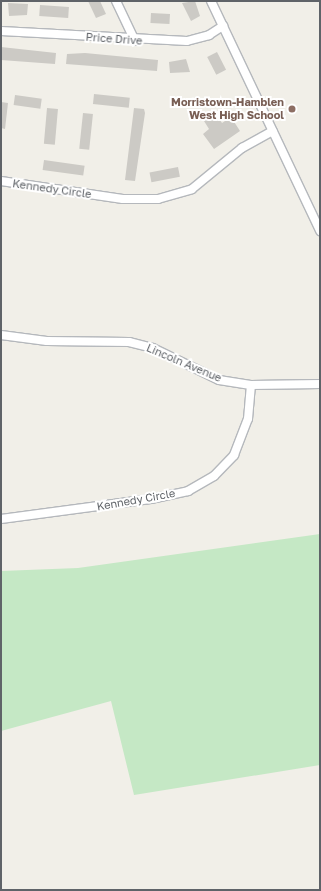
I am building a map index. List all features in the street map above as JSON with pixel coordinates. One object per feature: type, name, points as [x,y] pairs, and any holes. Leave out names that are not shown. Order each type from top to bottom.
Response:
[{"type":"street","points":[[116,1],[135,41]]},
{"type":"street","points":[[211,1],[274,130],[320,231]]},
{"type":"street","name":"Price Drive","points":[[1,31],[135,41],[187,41],[209,35],[223,26]]},
{"type":"street","name":"Kennedy Circle","points":[[1,182],[123,198],[158,199],[192,189],[242,148],[274,130]]},
{"type":"street","name":"Lincoln Avenue","points":[[1,335],[47,341],[129,342],[153,348],[219,380],[251,385],[320,384]]},
{"type":"street","name":"Kennedy Circle","points":[[1,519],[151,500],[188,491],[214,476],[234,455],[248,419],[251,385]]},
{"type":"green space","points":[[320,534],[320,765],[134,795],[111,701],[1,731],[1,571],[78,568]]},
{"type":"building","points":[[88,1],[100,1],[106,14],[96,18]]},
{"type":"building","points":[[195,1],[200,16],[191,21],[182,3]]},
{"type":"building","points":[[8,3],[28,4],[27,15],[9,16]]},
{"type":"building","points":[[40,5],[69,7],[68,18],[39,16]]},
{"type":"building","points":[[151,13],[170,14],[169,24],[150,23]]},
{"type":"building","points":[[1,47],[56,53],[55,64],[1,60]]},
{"type":"building","points":[[217,52],[226,70],[216,75],[207,57]]},
{"type":"building","points":[[85,53],[158,60],[157,71],[66,64],[67,54]]},
{"type":"building","points":[[186,59],[190,72],[170,73],[169,62]]},
{"type":"building","points":[[94,94],[130,98],[129,108],[93,104]]},
{"type":"building","points":[[15,95],[42,99],[40,109],[14,105]]},
{"type":"building","points":[[1,102],[8,103],[5,129],[1,128]]},
{"type":"building","points":[[47,108],[58,109],[55,145],[44,144]]},
{"type":"building","points":[[134,108],[144,109],[145,113],[135,181],[125,180]]},
{"type":"building","points":[[83,113],[93,114],[89,150],[79,149]]},
{"type":"building","points":[[215,113],[222,123],[231,117],[240,131],[214,149],[203,134],[209,129],[204,121]]},
{"type":"building","points":[[44,160],[85,166],[83,176],[43,170]]},
{"type":"building","points":[[178,167],[180,177],[151,182],[150,173]]},
{"type":"place","name":"Morristown-Hamblen West High School","points":[[292,109]]}]
